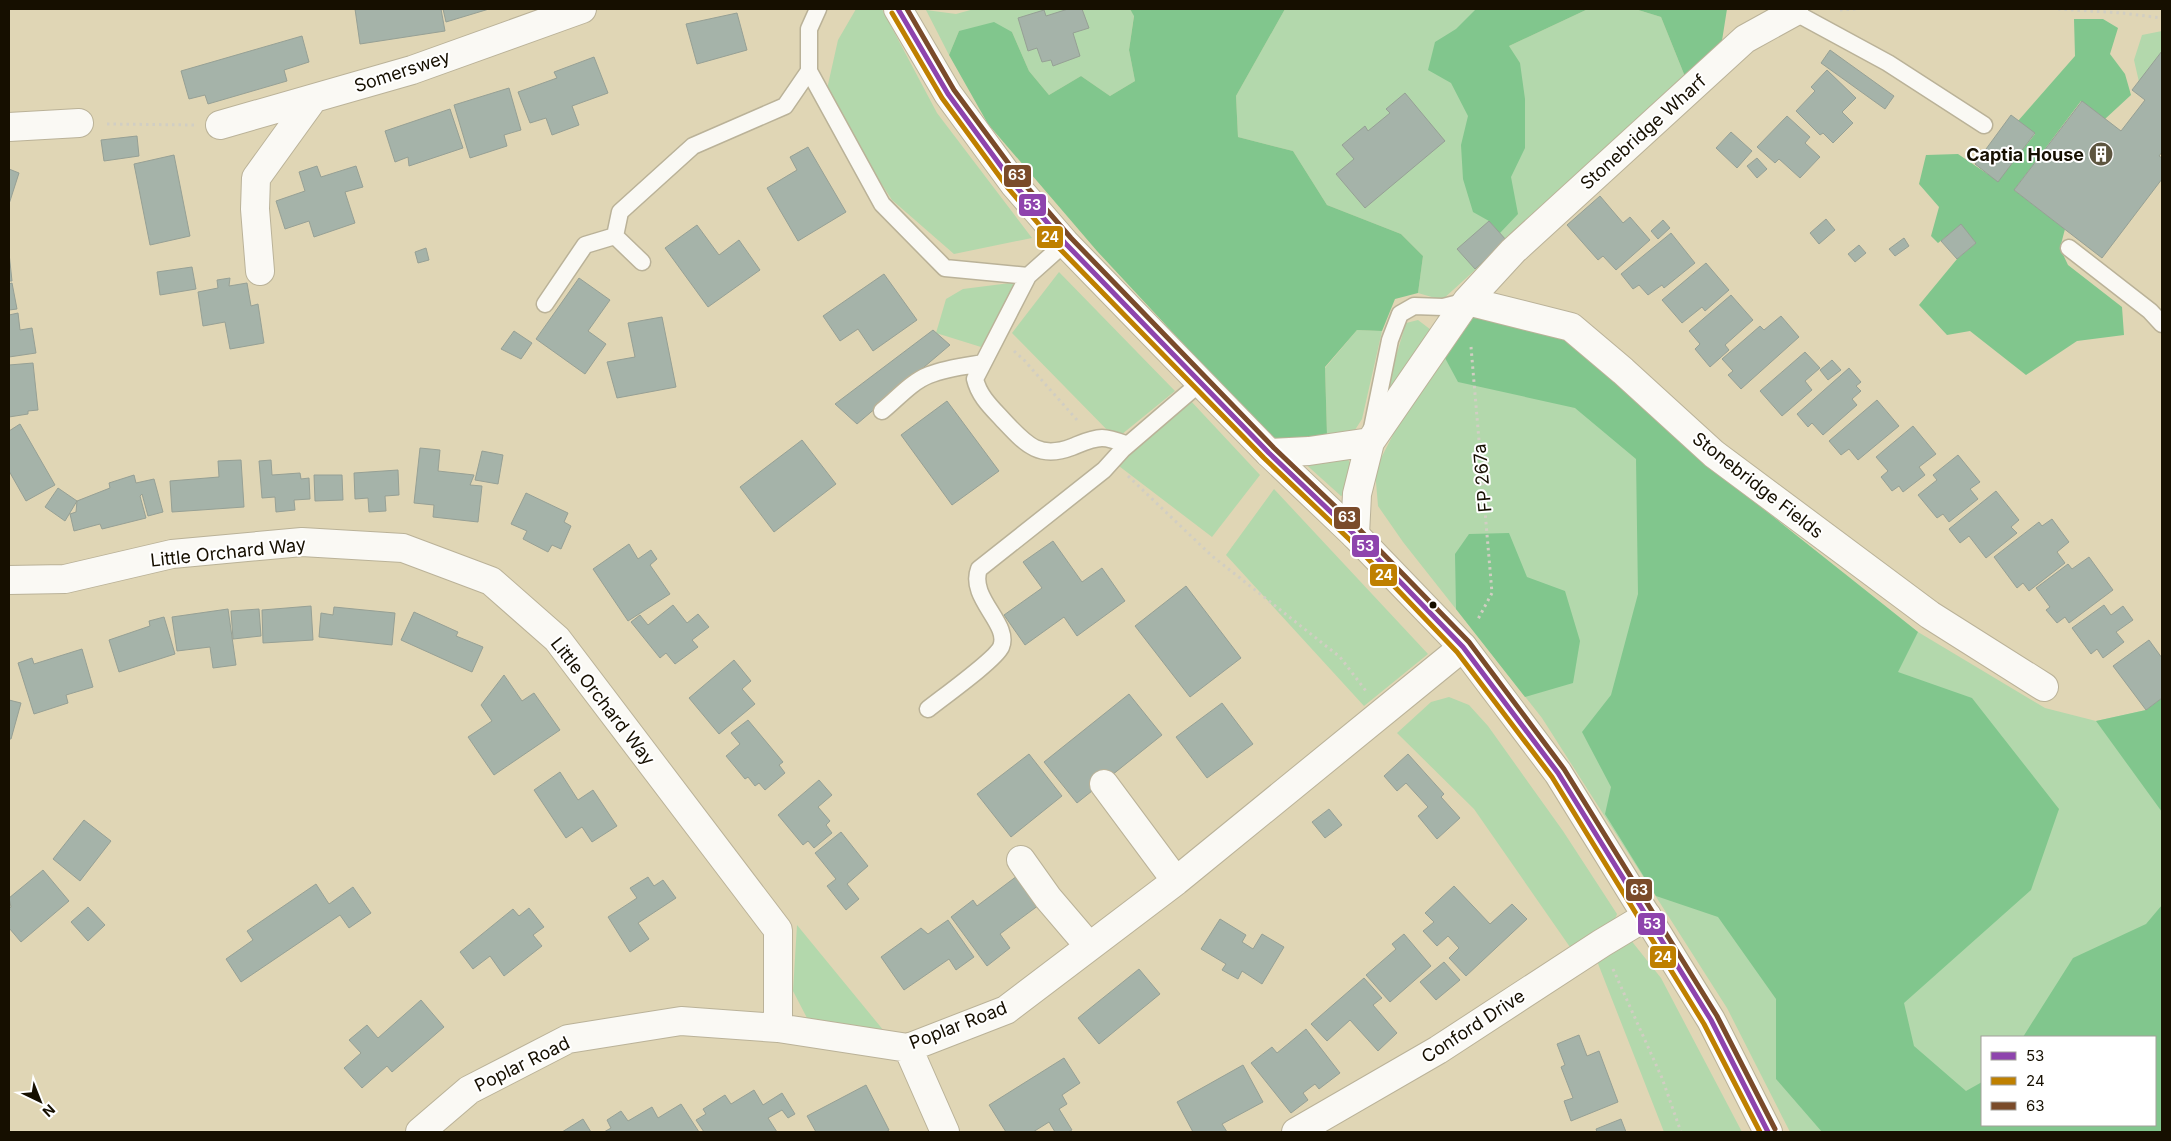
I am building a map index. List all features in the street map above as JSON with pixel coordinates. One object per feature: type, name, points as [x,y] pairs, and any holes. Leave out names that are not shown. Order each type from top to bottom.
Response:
[{"type":"street","name":"Somerswey","points":[[220,125],[412,70],[582,9]]},
{"type":"street","points":[[898,9],[948,94],[1014,184],[1064,243],[1269,453],[1355,535],[1463,646],[1558,773],[1711,1020],[1768,1132]]},
{"type":"street","name":"Stonebridge Wharf","points":[[1355,535],[1357,494],[1370,442],[1467,301],[1513,251],[1745,40],[1794,12]]},
{"type":"street","points":[[260,271],[255,209],[256,178],[314,98]]},
{"type":"street","points":[[9,127],[79,123]]},
{"type":"street","name":"Stonebridge Fields","points":[[1467,301],[1571,327],[1623,371],[1714,454],[1930,615],[2044,687]]},
{"type":"street","points":[[1269,453],[1308,451],[1370,442]]},
{"type":"street","name":"Little Orchard Way","points":[[9,580],[65,578],[172,554],[302,542],[403,548],[490,581],[557,639],[778,930],[778,1028]]},
{"type":"street","name":"Poplar Road","points":[[420,1132],[469,1090],[568,1039],[681,1021],[778,1028],[908,1048],[1006,1010],[1176,881],[1463,646]]},
{"type":"street","points":[[1104,784],[1176,881]]},
{"type":"street","points":[[1021,860],[1048,898],[1089,946]]},
{"type":"street","name":"Conford Drive","points":[[1296,1132],[1438,1050],[1602,943],[1647,916]]},
{"type":"street","points":[[908,1048],[945,1132]]},
{"type":"lane","points":[[818,9],[809,29],[808,71],[882,204],[946,268],[1028,276]]},
{"type":"lane","name":"Stonebridge Wharf","points":[[1794,12],[1888,63],[1984,125]]},
{"type":"lane","points":[[615,236],[620,212],[693,146],[785,106],[808,71]]},
{"type":"lane","points":[[615,236],[642,262]]},
{"type":"lane","points":[[545,304],[586,245],[615,236]]},
{"type":"lane","points":[[1064,243],[1028,276],[975,379],[978,390],[1025,443],[1036,450],[1050,452],[1067,449],[1094,439],[1104,438],[1128,445]]},
{"type":"lane","points":[[2069,248],[2150,311],[2162,324]]},
{"type":"lane","points":[[1370,442],[1390,340],[1400,314],[1414,306],[1443,307],[1467,301]]},
{"type":"lane","points":[[882,411],[911,386],[928,375],[983,363]]},
{"type":"lane","points":[[928,709],[992,659],[1001,649],[1003,642],[1000,630],[982,599],[976,578],[979,569],[1074,495],[1201,382]]},
{"type":"path","points":[[2058,9],[2122,13],[2162,18]]},
{"type":"path","points":[[79,123],[220,125]]},
{"type":"path","name":"FP 267a","points":[[1463,646],[1492,594],[1467,301]]},
{"type":"path","points":[[996,336],[1024,360],[1094,439]]},
{"type":"path","points":[[1113,460],[1212,556],[1340,657],[1382,713]]},
{"type":"path","points":[[1602,943],[1662,1078],[1681,1132]]},
{"type":"green space","points":[[856,9],[882,9],[937,113],[1032,238],[954,254],[892,200],[825,98],[838,40]]},
{"type":"green space","points":[[974,9],[1130,9],[1134,15],[1129,50],[1135,81],[1110,96],[1081,76],[1049,95],[1029,71],[1012,32],[959,31],[949,55],[926,10],[956,14]]},
{"type":"green space","points":[[1130,9],[1285,9],[1236,96],[1238,137],[1293,151],[1327,205],[1401,234],[1423,256],[1418,293],[1395,299],[1382,331],[1357,330],[1325,367],[1327,435],[1290,440],[1270,437],[1097,251],[988,124],[949,55],[959,31],[994,22],[1012,32],[1029,71],[1049,95],[1081,76],[1110,96],[1135,81],[1129,50],[1134,16]]},
{"type":"green space","points":[[1285,9],[1476,9],[1509,46],[1588,9],[1635,9],[1661,17],[1686,79],[1442,300],[1418,293],[1423,256],[1401,234],[1327,205],[1293,151],[1238,137],[1236,96]]},
{"type":"green space","points":[[1476,9],[1588,9],[1509,46],[1520,63],[1525,99],[1525,148],[1511,177],[1518,214],[1500,233],[1489,221],[1473,212],[1463,179],[1461,145],[1468,116],[1451,83],[1428,70],[1435,42],[1456,29]]},
{"type":"green space","points":[[1635,9],[1727,9],[1721,47],[1686,79],[1661,17]]},
{"type":"green space","points":[[2074,19],[2103,19],[2118,28],[2110,54],[2125,74],[2131,95],[2105,119],[2081,101],[2014,190],[2065,229],[2060,248],[2068,265],[2122,307],[2124,335],[2077,341],[2026,375],[1970,331],[1947,335],[1919,305],[1957,259],[1976,243],[1961,225],[1938,243],[1931,236],[1939,207],[1919,184],[1926,155],[1958,154],[1998,181],[2035,134],[2018,121],[2075,56]]},
{"type":"green space","points":[[2162,31],[2162,51],[2139,82],[2134,60],[2142,35]]},
{"type":"green space","points":[[1059,272],[1175,391],[1116,439],[1012,333]]},
{"type":"green space","points":[[1018,282],[981,347],[936,333],[946,299],[963,289]]},
{"type":"green space","points":[[1473,318],[1708,465],[1918,632],[2045,708],[2096,721],[2146,710],[2162,698],[2162,1132],[1790,1132],[1727,1008],[1542,718],[1403,542],[1378,506],[1375,470],[1398,425]]},
{"type":"green space","points":[[1473,318],[1508,320],[1559,336],[1608,371],[1708,465],[1918,632],[1898,672],[1972,698],[2059,809],[2031,890],[1904,1003],[1914,1046],[1966,1091],[1981,1083],[1981,1126],[2156,1126],[2156,1036],[2024,1036],[2073,958],[2146,924],[2162,905],[2162,1132],[1822,1132],[1776,1079],[1776,999],[1718,917],[1656,896],[1605,814],[1611,787],[1582,732],[1611,695],[1638,594],[1636,459],[1575,408],[1458,382],[1445,358]]},
{"type":"green space","points":[[1418,320],[1435,333],[1384,396],[1406,323]]},
{"type":"green space","points":[[1357,330],[1382,331],[1362,419],[1353,433],[1327,435],[1325,368]]},
{"type":"green space","points":[[1189,399],[1260,475],[1212,537],[1115,463]]},
{"type":"green space","points":[[1345,454],[1354,470],[1347,493],[1341,496],[1301,460]]},
{"type":"green space","points":[[1274,489],[1428,654],[1364,706],[1226,555]]},
{"type":"green space","points":[[1509,533],[1527,577],[1565,591],[1580,641],[1573,683],[1525,697],[1456,609],[1455,554],[1469,534]]},
{"type":"green space","points":[[1449,697],[1469,705],[1488,726],[1563,831],[1617,914],[1613,924],[1572,950],[1474,809],[1397,733],[1431,702]]},
{"type":"green space","points":[[2162,698],[2162,812],[2096,721],[2146,710]]},
{"type":"green space","points":[[797,925],[884,1031],[823,1025],[807,1018],[793,991]]},
{"type":"green space","points":[[1630,939],[1661,978],[1742,1132],[1664,1132],[1597,961]]},
{"type":"building","points":[[355,9],[441,9],[445,31],[360,44]]},
{"type":"building","points":[[443,9],[489,9],[446,22]]},
{"type":"building","points":[[1068,9],[1082,9],[1089,28],[1073,33],[1080,56],[1053,66],[1051,60],[1042,62],[1037,48],[1028,51],[1018,18],[1044,10],[1046,16]]},
{"type":"building","points":[[737,13],[747,50],[697,64],[686,24]]},
{"type":"building","points":[[302,36],[309,62],[284,70],[287,81],[208,104],[205,95],[189,99],[181,71]]},
{"type":"building","points":[[1830,50],[1894,96],[1885,109],[1821,63]]},
{"type":"building","name":"Captia House","points":[[2162,51],[2162,152],[2159,156],[2162,158],[2162,179],[2102,258],[2014,190],[2082,101],[2121,131],[2145,100],[2132,90]]},
{"type":"building","points":[[594,57],[608,93],[572,106],[579,125],[552,135],[546,118],[530,123],[518,92],[557,78],[554,72]]},
{"type":"building","points":[[1827,70],[1856,98],[1842,112],[1853,123],[1833,143],[1823,133],[1820,135],[1796,111],[1815,91],[1811,87]]},
{"type":"building","points":[[509,88],[521,130],[504,135],[507,146],[470,158],[454,105]]},
{"type":"building","points":[[1405,93],[1445,141],[1365,208],[1336,174],[1354,159],[1342,145],[1365,126],[1368,131],[1390,113],[1386,109]]},
{"type":"building","points":[[450,109],[463,148],[409,166],[408,157],[395,162],[385,131]]},
{"type":"building","points":[[2011,115],[2035,133],[1998,182],[1975,164]]},
{"type":"building","points":[[1787,116],[1810,137],[1805,143],[1820,157],[1800,178],[1779,159],[1775,163],[1757,147]]},
{"type":"building","points":[[1731,132],[1752,151],[1737,168],[1716,148]]},
{"type":"building","points":[[137,136],[139,156],[104,161],[101,140]]},
{"type":"building","points":[[808,147],[846,212],[798,241],[767,188],[797,170],[790,157]]},
{"type":"building","points":[[174,155],[190,236],[150,245],[134,164]]},
{"type":"building","points":[[1757,158],[1767,169],[1757,178],[1747,166]]},
{"type":"building","points":[[317,166],[321,177],[356,166],[363,187],[345,192],[355,223],[314,237],[309,221],[285,229],[276,201],[305,191],[299,172]]},
{"type":"building","points":[[9,169],[19,173],[9,204]]},
{"type":"building","points":[[1600,196],[1623,223],[1630,217],[1650,240],[1616,270],[1603,256],[1598,260],[1567,225]]},
{"type":"building","points":[[1826,219],[1835,230],[1819,244],[1810,233]]},
{"type":"building","points":[[1663,220],[1670,228],[1658,239],[1651,231]]},
{"type":"building","points":[[1489,221],[1507,241],[1475,269],[1457,249]]},
{"type":"building","points":[[1961,224],[1976,243],[1957,259],[1941,241]]},
{"type":"building","points":[[697,225],[719,255],[739,240],[760,270],[708,307],[665,248]]},
{"type":"building","points":[[1671,233],[1695,263],[1664,288],[1662,285],[1648,295],[1639,285],[1633,289],[1621,274]]},
{"type":"building","points":[[1904,238],[1909,246],[1895,256],[1889,249]]},
{"type":"building","points":[[1859,245],[1866,253],[1855,262],[1848,254]]},
{"type":"building","points":[[426,248],[429,260],[418,263],[415,252]]},
{"type":"building","points":[[9,253],[12,281],[9,281]]},
{"type":"building","points":[[1706,263],[1729,290],[1705,311],[1702,307],[1682,323],[1662,300]]},
{"type":"building","points":[[192,267],[196,289],[160,295],[157,272]]},
{"type":"building","points":[[884,274],[917,320],[873,351],[858,329],[840,341],[823,316]]},
{"type":"building","points":[[230,278],[229,286],[247,283],[251,306],[258,304],[264,343],[230,349],[225,322],[203,326],[198,292],[218,288],[217,280]]},
{"type":"building","points":[[579,278],[610,300],[588,331],[606,344],[585,374],[536,339]]},
{"type":"building","points":[[12,283],[17,309],[9,310],[9,284]]},
{"type":"building","points":[[1731,295],[1753,320],[1725,345],[1729,350],[1710,367],[1695,349],[1700,344],[1689,331]]},
{"type":"building","points":[[18,313],[20,330],[32,328],[36,353],[9,357],[9,315]]},
{"type":"building","points":[[1781,316],[1799,337],[1741,389],[1728,375],[1733,371],[1722,359],[1760,326],[1764,330]]},
{"type":"building","points":[[662,317],[676,387],[617,398],[607,362],[635,357],[628,323]]},
{"type":"building","points":[[933,330],[950,345],[857,424],[835,404]]},
{"type":"building","points":[[514,331],[532,343],[521,359],[501,349]]},
{"type":"building","points":[[1805,352],[1820,368],[1805,381],[1812,390],[1782,416],[1760,391]]},
{"type":"building","points":[[1832,360],[1841,370],[1828,380],[1820,370]]},
{"type":"building","points":[[33,363],[38,410],[28,411],[28,414],[9,417],[9,365]]},
{"type":"building","points":[[1849,368],[1861,382],[1856,386],[1861,391],[1852,399],[1857,405],[1823,435],[1812,423],[1808,427],[1797,414]]},
{"type":"building","points":[[1877,400],[1899,426],[1858,460],[1849,449],[1841,455],[1829,441]]},
{"type":"building","points":[[947,401],[999,471],[952,505],[901,435]]},
{"type":"building","points":[[20,424],[55,485],[26,501],[9,471],[9,431]]},
{"type":"building","points":[[1913,426],[1936,454],[1919,467],[1925,475],[1903,492],[1899,486],[1892,491],[1881,477],[1888,471],[1876,457]]},
{"type":"building","points":[[802,440],[836,484],[774,532],[740,487]]},
{"type":"building","points":[[420,448],[440,450],[438,471],[474,475],[470,485],[482,486],[478,522],[433,517],[434,505],[414,503]]},
{"type":"building","points":[[482,451],[503,455],[498,484],[475,480]]},
{"type":"building","points":[[1958,455],[1980,482],[1970,489],[1978,499],[1949,522],[1943,514],[1937,518],[1918,495],[1937,480],[1933,475]]},
{"type":"building","points":[[241,460],[244,507],[172,512],[170,481],[219,477],[218,461]]},
{"type":"building","points":[[271,460],[272,475],[300,473],[301,479],[309,478],[310,499],[294,500],[295,510],[276,512],[275,497],[262,498],[259,461]]},
{"type":"building","points":[[398,470],[399,495],[385,496],[386,511],[369,512],[368,498],[355,499],[354,473]]},
{"type":"building","points":[[134,475],[136,483],[154,479],[163,512],[148,516],[142,494],[140,496],[146,518],[102,529],[100,524],[74,531],[70,514],[76,512],[77,501],[110,488],[109,483]]},
{"type":"building","points":[[314,475],[342,475],[343,500],[315,501]]},
{"type":"building","points":[[58,488],[77,501],[65,521],[45,507]]},
{"type":"building","points":[[1996,491],[2019,520],[2011,527],[2017,533],[1986,558],[1969,536],[1960,543],[1949,529]]},
{"type":"building","points":[[526,493],[568,513],[564,522],[571,526],[561,549],[552,545],[548,552],[523,539],[527,531],[511,524]]},
{"type":"building","points":[[2052,519],[2069,542],[2057,552],[2065,563],[2029,591],[2023,583],[2017,588],[1994,557],[2039,522],[2042,526]]},
{"type":"building","points":[[1053,541],[1082,582],[1102,568],[1125,601],[1077,636],[1064,617],[1025,645],[1004,615],[1042,588],[1023,562]]},
{"type":"building","points":[[629,544],[638,559],[651,550],[657,559],[650,565],[670,594],[628,621],[593,569]]},
{"type":"building","points":[[2089,557],[2113,590],[2069,623],[2065,617],[2057,623],[2046,610],[2050,607],[2036,588],[2068,564],[2072,569]]},
{"type":"building","points":[[1186,586],[1241,658],[1190,697],[1135,626]]},
{"type":"building","points":[[673,605],[687,623],[698,614],[709,627],[692,640],[698,647],[675,664],[666,653],[660,658],[631,622],[640,615],[648,625]]},
{"type":"building","points":[[2104,605],[2111,615],[2123,606],[2133,620],[2116,632],[2124,642],[2103,658],[2097,649],[2091,654],[2072,628]]},
{"type":"building","points":[[311,606],[313,640],[263,643],[262,610]]},
{"type":"building","points":[[334,607],[395,613],[392,645],[319,637],[321,613],[333,615]]},
{"type":"building","points":[[228,609],[236,665],[213,668],[210,647],[177,651],[172,617]]},
{"type":"building","points":[[259,609],[261,636],[233,639],[231,611]]},
{"type":"building","points":[[414,612],[458,632],[456,636],[483,647],[472,672],[401,640]]},
{"type":"building","points":[[164,617],[175,654],[119,672],[109,640],[150,626],[149,621]]},
{"type":"building","points":[[2149,640],[2162,658],[2162,698],[2146,710],[2113,666]]},
{"type":"building","points":[[82,649],[93,687],[66,695],[68,703],[34,714],[18,663],[32,658],[34,664]]},
{"type":"building","points":[[734,660],[751,681],[742,689],[755,704],[719,734],[689,698]]},
{"type":"building","points":[[504,675],[522,701],[534,693],[560,730],[494,775],[468,737],[492,721],[481,705]]},
{"type":"building","points":[[1129,694],[1162,735],[1077,803],[1044,762]]},
{"type":"building","points":[[9,700],[21,703],[11,739],[9,739]]},
{"type":"building","points":[[1222,703],[1253,744],[1207,778],[1176,737]]},
{"type":"building","points":[[748,720],[783,762],[779,765],[785,773],[765,790],[759,783],[755,786],[748,777],[745,779],[726,756],[740,744],[731,733]]},
{"type":"building","points":[[1029,754],[1062,796],[1011,837],[977,794]]},
{"type":"building","points":[[1408,754],[1444,794],[1441,797],[1460,818],[1437,839],[1418,816],[1428,807],[1406,783],[1397,791],[1384,776]]},
{"type":"building","points":[[560,772],[578,800],[593,790],[617,826],[592,842],[582,827],[566,838],[534,790]]},
{"type":"building","points":[[819,780],[832,795],[818,807],[830,821],[826,825],[832,833],[814,848],[808,841],[803,845],[778,815]]},
{"type":"building","points":[[1329,809],[1342,825],[1325,838],[1312,822]]},
{"type":"building","points":[[84,820],[111,841],[80,881],[53,859]]},
{"type":"building","points":[[841,832],[868,866],[847,884],[859,899],[846,910],[827,886],[836,879],[815,853]]},
{"type":"building","points":[[43,870],[69,901],[21,942],[9,928],[9,909],[11,907],[9,898]]},
{"type":"building","points":[[1017,876],[1039,905],[1000,934],[1010,948],[987,966],[951,917],[973,900],[977,906]]},
{"type":"building","points":[[648,877],[654,886],[663,880],[676,898],[638,923],[649,939],[630,952],[608,917],[637,898],[630,888]]},
{"type":"building","points":[[316,884],[329,904],[353,887],[371,913],[349,928],[340,915],[241,982],[226,959],[253,940],[247,931]]},
{"type":"building","points":[[1454,886],[1490,924],[1512,904],[1527,919],[1466,976],[1449,958],[1459,948],[1448,936],[1437,946],[1423,931],[1434,922],[1425,913]]},
{"type":"building","points":[[88,907],[105,925],[88,941],[71,922]]},
{"type":"building","points":[[529,908],[544,927],[533,935],[542,946],[504,976],[490,956],[473,969],[460,952],[513,909],[519,916]]},
{"type":"building","points":[[1220,919],[1246,935],[1242,942],[1253,949],[1262,934],[1284,947],[1262,984],[1242,971],[1238,979],[1222,970],[1226,964],[1201,949]]},
{"type":"building","points":[[948,920],[974,957],[956,970],[949,959],[904,990],[881,957],[921,928],[928,934]]},
{"type":"building","points":[[1404,934],[1431,966],[1390,1002],[1366,975],[1396,949],[1392,944]]},
{"type":"building","points":[[1444,962],[1460,980],[1436,1000],[1420,982]]},
{"type":"building","points":[[1139,969],[1160,994],[1099,1044],[1078,1018]]},
{"type":"building","points":[[1364,978],[1382,998],[1373,1005],[1397,1033],[1378,1051],[1350,1020],[1327,1041],[1311,1024]]},
{"type":"building","points":[[421,1000],[444,1027],[392,1072],[387,1066],[362,1088],[344,1068],[361,1053],[349,1040],[367,1025],[378,1038]]},
{"type":"building","points":[[1306,1029],[1340,1073],[1319,1089],[1315,1084],[1303,1093],[1308,1100],[1291,1113],[1251,1063],[1272,1047],[1277,1053]]},
{"type":"building","points":[[1579,1035],[1587,1056],[1599,1051],[1618,1102],[1571,1121],[1564,1101],[1573,1098],[1561,1067],[1565,1065],[1557,1044]]},
{"type":"building","points":[[1064,1058],[1080,1083],[1062,1095],[1067,1104],[1059,1109],[1072,1130],[1068,1132],[1055,1132],[1049,1122],[1033,1132],[1006,1132],[989,1105]]},
{"type":"building","points":[[1243,1065],[1263,1102],[1222,1124],[1227,1132],[1193,1132],[1177,1102]]},
{"type":"building","points":[[866,1085],[889,1130],[886,1132],[816,1132],[807,1116]]},
{"type":"building","points":[[754,1090],[763,1105],[782,1093],[795,1114],[788,1118],[782,1110],[768,1118],[777,1132],[704,1132],[696,1120],[706,1114],[703,1109],[725,1095],[731,1104]]},
{"type":"building","points":[[681,1104],[699,1132],[604,1132],[611,1128],[607,1120],[621,1111],[628,1121],[652,1107],[658,1118]]},
{"type":"building","points":[[583,1119],[591,1132],[562,1132]]},
{"type":"building","points":[[1621,1119],[1626,1132],[1597,1132],[1596,1129]]},
{"type":"transit line","name":"53","points":[[898,9],[948,94],[1014,184],[1065,243],[1269,453],[1355,535],[1463,647],[1558,773],[1711,1020],[1768,1132]]},
{"type":"transit line","name":"63","points":[[907,9],[954,90],[1020,179],[1071,238],[1274,448],[1360,530],[1469,642],[1564,769],[1717,1016],[1775,1129]]},
{"type":"transit line","name":"24","points":[[892,13],[942,98],[1008,188],[1059,248],[1264,458],[1350,540],[1457,652],[1552,777],[1704,1024],[1760,1132]]},
{"type":"place","name":"Captia House","points":[[2101,154]]}]
